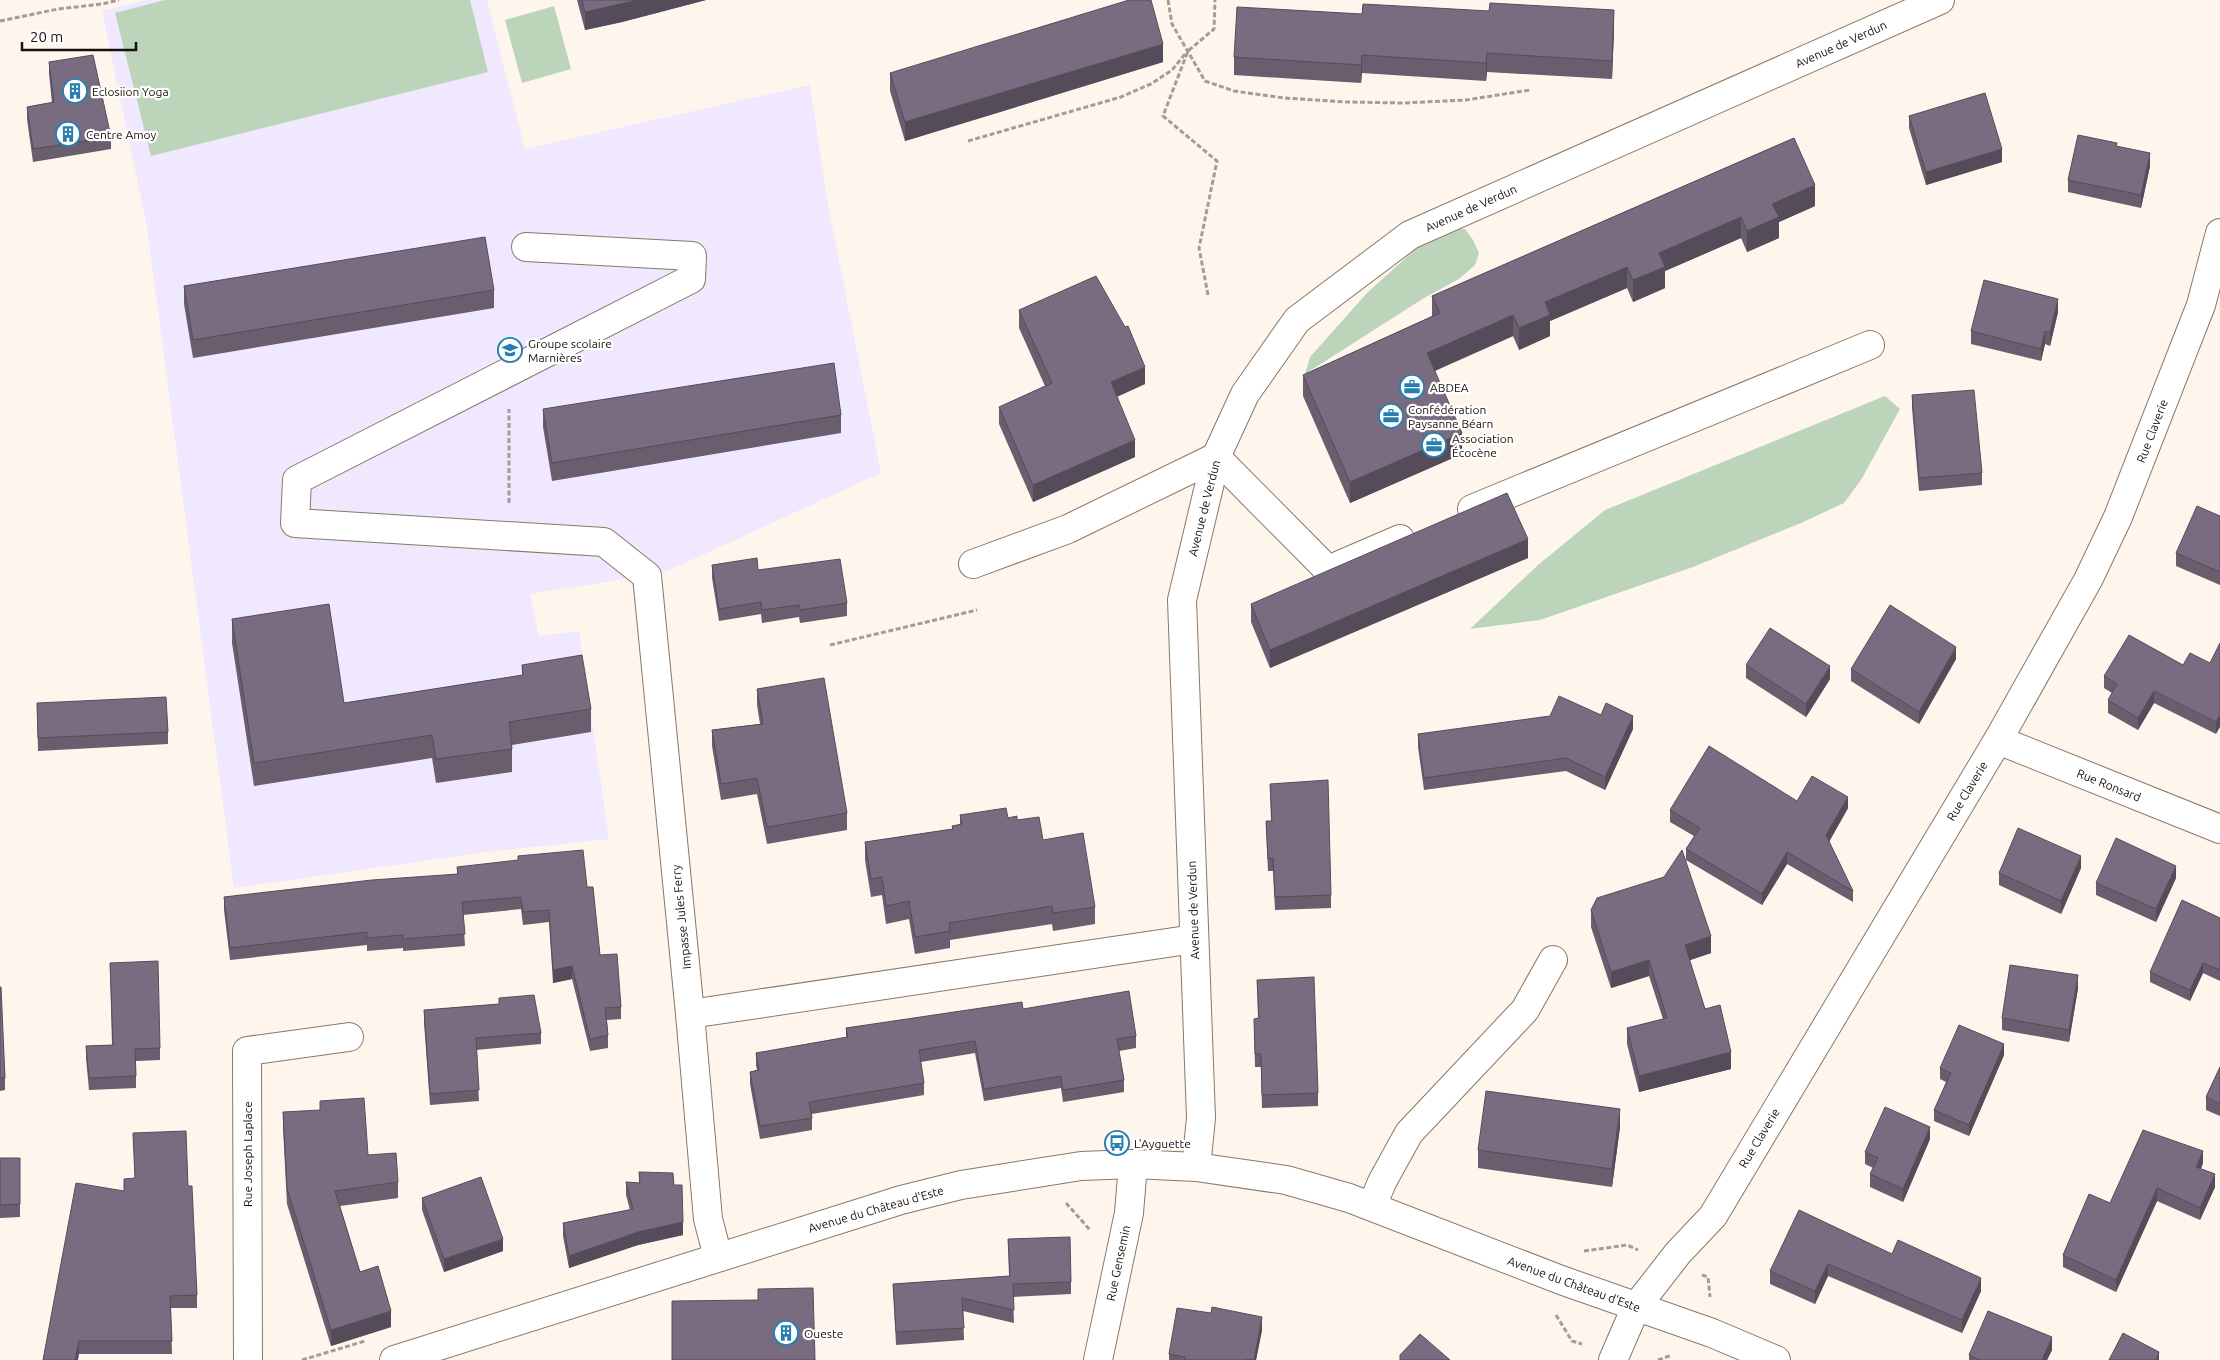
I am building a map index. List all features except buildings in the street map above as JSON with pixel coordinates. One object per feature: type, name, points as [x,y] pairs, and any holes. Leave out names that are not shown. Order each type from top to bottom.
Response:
[{"type":"street","name":"Avenue de Verdun","points":[[1196,1167],[1201,1118],[1182,600],[1216,457],[1245,394],[1297,320],[1410,235],[1940,0]]},
{"type":"street","name":"Rue Claverie","points":[[1613,1360],[1636,1307],[1678,1253],[1713,1216],[1998,740],[2088,580],[2118,518],[2201,305],[2220,233]]},
{"type":"street","points":[[509,536],[295,524],[297,480],[691,279],[692,256],[526,247]]},
{"type":"street","points":[[1453,517],[1870,345]]},
{"type":"street","points":[[973,564],[1068,529],[1216,457],[1328,570],[1426,528]]},
{"type":"street","name":"Impasse Jules Ferry","points":[[509,536],[604,542],[647,576],[708,1219],[718,1257]]},
{"type":"street","name":"Rue Ronsard","points":[[1998,740],[2220,829]]},
{"type":"street","points":[[690,1014],[1194,939]]},
{"type":"street","points":[[1372,1206],[1382,1182],[1409,1133],[1525,1010],[1553,960]]},
{"type":"street","name":"Rue Joseph Laplace","points":[[248,1360],[247,1052],[349,1037]]},
{"type":"street","name":"Avenue du Château d'Este","points":[[394,1360],[901,1200],[961,1184],[1080,1166],[1133,1164],[1196,1167],[1286,1180],[1372,1206],[1561,1280],[1712,1333],[1776,1360]]},
{"type":"street","name":"Rue Gensemin","points":[[1098,1360],[1128,1213],[1133,1164]]},
{"type":"path","points":[[0,21],[58,9],[119,0]]},
{"type":"path","points":[[1168,0],[1172,24],[1205,80],[1234,91],[1284,98],[1404,103],[1466,100],[1530,90]]},
{"type":"path","points":[[968,141],[1121,97],[1151,84],[1172,70],[1188,51],[1214,29],[1215,0]]},
{"type":"path","points":[[1188,51],[1163,116],[1217,161],[1199,248],[1208,295]]},
{"type":"path","points":[[509,372],[509,536]]},
{"type":"path","points":[[830,645],[977,610]]},
{"type":"path","points":[[1055,1170],[1067,1206],[1092,1232]]},
{"type":"path","points":[[1552,1311],[1558,1317]]},
{"type":"shaded area","name":"Groupe scolaire Marnières","points":[[146,0],[487,0],[525,149],[810,85],[828,205],[881,473],[663,573],[530,594],[539,636],[579,631],[609,839],[486,852],[234,888],[147,227],[102,11]]},
{"type":"green space","points":[[165,0],[470,0],[488,72],[151,156],[115,13]]},
{"type":"green space","points":[[554,6],[571,69],[522,83],[505,20]]},
{"type":"green space","points":[[1448,228],[1465,229],[1479,253],[1475,265],[1459,279],[1424,298],[1305,374],[1310,357],[1367,293],[1420,245]]},
{"type":"green space","points":[[1885,396],[1900,409],[1861,480],[1844,503],[1801,523],[1693,567],[1540,620],[1470,629],[1538,565],[1605,510]]},
{"type":"place","name":"Eclosiion Yoga","points":[[75,91]]},
{"type":"place","name":"Centre Amoy","points":[[68,134]]},
{"type":"place","name":"Groupe scolaire Marnières","points":[[510,350]]},
{"type":"place","name":"ABDEA","points":[[1412,387]]},
{"type":"place","name":"Confédération Paysanne Béarn","points":[[1391,416]]},
{"type":"place","name":"Association Écocène","points":[[1434,445]]},
{"type":"place","name":"L'Ayguette","points":[[1117,1143]]},
{"type":"place","name":"Oueste","points":[[786,1333]]}]
